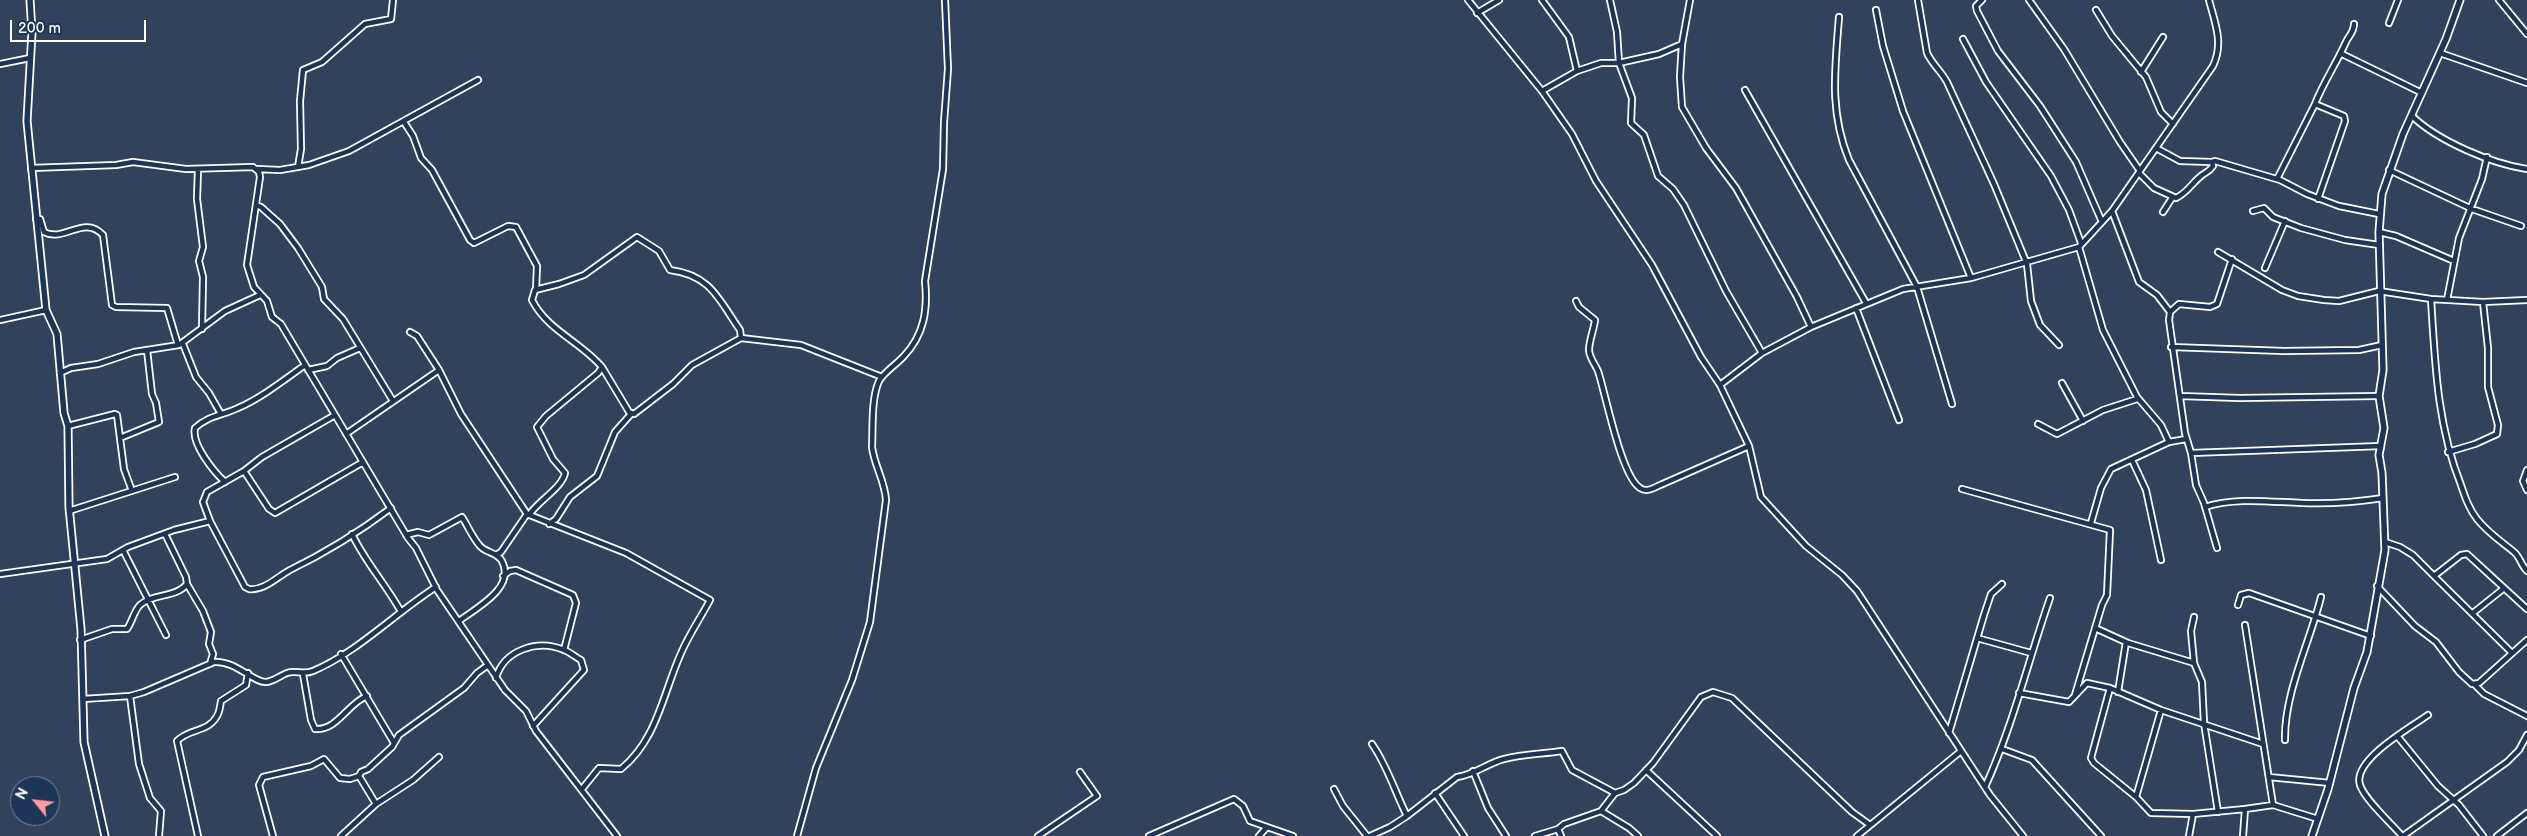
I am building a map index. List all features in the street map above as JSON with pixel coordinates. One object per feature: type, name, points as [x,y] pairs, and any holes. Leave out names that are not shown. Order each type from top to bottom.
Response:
[{"type":"street","points":[[30,0],[27,121],[31,168],[46,310],[56,331],[64,414],[68,426],[69,511],[76,564],[84,742],[104,836]]},
{"type":"street","points":[[298,166],[301,149],[300,101],[303,70],[322,62],[350,40],[365,24],[391,19],[393,0]]},
{"type":"street","points":[[796,836],[816,768],[852,680],[870,622],[886,500],[885,488],[873,456],[872,447],[878,386],[882,377],[917,341],[921,334],[926,311],[925,281],[943,169],[948,69],[945,0]]},
{"type":"street","points":[[1468,0],[1542,91],[1572,134],[1596,182],[1652,265],[1700,357],[1720,385],[1749,446],[1761,497],[1806,546],[1842,575],[1857,591],[1961,751],[2023,836]]},
{"type":"street","points":[[1477,13],[1498,0]]},
{"type":"street","points":[[1542,0],[1569,37],[1577,71]]},
{"type":"street","points":[[1610,0],[1617,32],[1620,63],[1632,98],[1631,123],[1644,135],[1658,176],[1673,190],[1684,205],[1726,291],[1762,353]]},
{"type":"street","points":[[1690,0],[1682,44],[1680,77],[1682,107],[1706,148],[1736,188],[1812,327]]},
{"type":"street","points":[[1918,0],[1927,53],[1940,68],[1994,184],[2027,264],[2031,301],[2040,325],[2059,345]]},
{"type":"street","points":[[1982,0],[1976,6],[1976,11],[1998,51],[2040,106],[2076,162],[2102,222]]},
{"type":"street","points":[[2029,0],[2064,49],[2120,142],[2140,172],[2154,188],[2172,198],[2180,196],[2201,176],[2208,173],[2213,166],[2212,162]]},
{"type":"street","points":[[1720,385],[1762,353],[1812,327],[1903,288],[1971,278],[2027,264],[2080,245],[2112,211],[2218,56],[2219,42],[2209,0]]},
{"type":"street","points":[[2388,23],[2397,0]]},
{"type":"street","points":[[2314,835],[2330,783],[2351,697],[2371,636],[2385,542],[2379,455],[2384,428],[2379,396],[2383,370],[2379,291],[2379,214],[2382,194],[2389,170],[2440,53],[2460,1],[2452,0]]},
{"type":"street","points":[[2499,0],[2527,34]]},
{"type":"street","points":[[1876,10],[1883,46],[1902,111],[1971,278]]},
{"type":"street","points":[[2096,10],[2112,36],[2149,83],[2161,112],[2173,124]]},
{"type":"street","points":[[1839,17],[1835,112],[1840,138],[1849,160],[1918,287],[1952,404]]},
{"type":"street","points":[[2276,179],[2342,54],[2345,43],[2353,33],[2354,24]]},
{"type":"street","points":[[2141,72],[2163,37]]},
{"type":"street","points":[[1963,38],[1994,94],[2051,176],[2070,210],[2103,330],[2138,398],[2162,425],[2169,442]]},
{"type":"street","points":[[1542,91],[1577,71],[1601,63],[1620,63],[1659,54],[1682,44]]},
{"type":"street","points":[[2440,53],[2527,83]]},
{"type":"street","points":[[2342,54],[2422,93]]},
{"type":"street","points":[[0,64],[30,58]]},
{"type":"street","points":[[31,168],[116,165],[133,162],[198,169],[253,167],[257,169],[280,170],[325,160],[349,151],[404,122],[416,112],[478,80]]},
{"type":"street","points":[[1745,90],[1866,303]]},
{"type":"street","points":[[2315,104],[2344,116],[2346,120],[2318,199]]},
{"type":"street","points":[[2412,116],[2430,130],[2486,157],[2527,169]]},
{"type":"street","points":[[404,122],[413,136],[421,158],[432,170],[470,240],[474,243],[508,226],[516,227],[537,266],[536,290],[532,300],[544,320],[572,340],[602,367],[631,414]]},
{"type":"street","points":[[2156,148],[2180,161],[2224,163],[2276,179],[2318,199],[2379,214]]},
{"type":"street","points":[[2447,300],[2459,238],[2472,209],[2486,157]]},
{"type":"street","points":[[198,169],[197,199],[203,247],[200,261],[203,277],[202,329]]},
{"type":"street","points":[[257,169],[260,177],[247,265],[254,287],[267,301],[270,314],[281,324],[406,535],[416,548],[436,587],[496,678],[526,711],[533,726],[601,818],[617,836]]},
{"type":"street","points":[[2389,170],[2472,209],[2520,226]]},
{"type":"street","points":[[2163,212],[2172,198]]},
{"type":"street","points":[[256,205],[261,207],[280,224],[298,248],[322,287],[324,298],[343,319],[360,348],[380,376],[393,401]]},
{"type":"street","points":[[2253,212],[2264,208],[2273,217],[2285,221],[2345,240],[2379,245]]},
{"type":"street","points":[[2112,211],[2139,282],[2157,295],[2170,312],[2171,347],[2186,439],[2191,453],[2196,485],[2205,507],[2217,548]]},
{"type":"street","points":[[36,219],[40,219],[44,232],[53,235],[89,226],[98,230],[103,235],[112,305],[116,307],[165,307],[169,310],[181,344],[196,377],[209,393],[220,414]]},
{"type":"street","points":[[2266,268],[2285,221]]},
{"type":"street","points":[[2379,232],[2396,236],[2454,261]]},
{"type":"street","points":[[536,290],[584,275],[637,237],[659,251],[670,270],[693,276],[707,283],[740,330],[742,338]]},
{"type":"street","points":[[2218,252],[2278,287],[2298,296],[2339,301],[2379,291],[2447,300],[2483,302],[2527,300]]},
{"type":"street","points":[[2170,312],[2179,304],[2210,307],[2217,304],[2232,259]]},
{"type":"street","points":[[60,373],[147,350],[181,344],[225,311],[260,295]]},
{"type":"street","points":[[2430,298],[2434,342],[2434,371],[2448,452],[2472,512],[2492,535],[2515,553],[2527,571]]},
{"type":"street","points":[[1576,301],[1595,320],[1589,349],[1590,355],[1597,369],[1622,457],[1635,484],[1641,489],[1646,490],[1658,486],[1749,446]]},
{"type":"street","points":[[2448,452],[2475,444],[2497,434],[2498,424],[2488,387],[2488,348],[2483,302]]},
{"type":"street","points":[[1856,308],[1899,420]]},
{"type":"street","points":[[0,320],[46,310]]},
{"type":"street","points":[[410,332],[417,336],[439,370],[461,414],[528,515],[626,553],[710,600],[682,651],[653,728],[643,748],[621,769],[599,768],[582,790]]},
{"type":"street","points":[[549,524],[556,519],[570,497],[597,476],[618,426],[631,414],[637,412],[673,384],[692,365],[742,338],[800,345],[882,377]]},
{"type":"street","points":[[2171,347],[2284,351],[2359,350],[2382,345]]},
{"type":"street","points":[[226,482],[214,472],[194,433],[198,425],[220,414],[239,408],[306,368],[327,366],[337,358],[360,348]]},
{"type":"street","points":[[120,438],[159,422],[156,403],[152,394],[147,350]]},
{"type":"street","points":[[496,555],[501,552],[535,506],[559,484],[565,473],[553,459],[537,427],[546,416],[598,373],[602,367]]},
{"type":"street","points":[[346,434],[439,370]]},
{"type":"street","points":[[2062,383],[2083,421]]},
{"type":"street","points":[[2180,396],[2240,398],[2379,396]]},
{"type":"street","points":[[2038,424],[2057,434],[2103,410],[2138,398]]},
{"type":"street","points":[[68,426],[115,414],[119,420],[124,469],[132,491]]},
{"type":"street","points":[[335,416],[262,457],[244,471],[207,492],[203,498],[210,521],[245,587],[252,590],[273,582],[288,571],[322,554],[391,508]]},
{"type":"street","points":[[2092,523],[2101,488],[2111,470],[2169,442],[2186,439]]},
{"type":"street","points":[[2191,453],[2380,446]]},
{"type":"street","points":[[2132,460],[2146,490],[2162,560]]},
{"type":"street","points":[[244,471],[269,509],[275,513],[363,462]]},
{"type":"street","points":[[2527,470],[2523,481],[2527,490]]},
{"type":"street","points":[[69,511],[175,477]]},
{"type":"street","points":[[1962,489],[2092,523],[2110,530],[2107,595],[2073,700],[2069,702],[2019,693]]},
{"type":"street","points":[[2205,507],[2270,500],[2306,503],[2365,501],[2383,498]]},
{"type":"street","points":[[406,535],[418,532],[429,535],[462,516],[480,547],[496,555],[502,561],[503,576],[499,590],[459,621]]},
{"type":"street","points":[[0,574],[107,559],[123,550],[165,534],[210,521]]},
{"type":"street","points":[[165,534],[186,577],[186,584],[203,611],[211,632],[209,644],[213,654],[210,664]]},
{"type":"street","points":[[352,534],[358,547],[379,574],[400,610]]},
{"type":"street","points":[[2385,542],[2400,547],[2413,555],[2512,652]]},
{"type":"street","points":[[123,550],[166,635]]},
{"type":"street","points":[[2434,576],[2465,554],[2474,559],[2527,609]]},
{"type":"street","points":[[503,576],[510,571],[516,570],[573,595],[576,603],[564,650]]},
{"type":"street","points":[[80,640],[112,629],[127,629],[139,606],[148,600],[178,592],[186,584]]},
{"type":"street","points":[[1949,733],[1991,594],[2002,584]]},
{"type":"street","points":[[2377,586],[2415,626],[2436,642],[2459,672],[2484,694],[2527,716]]},
{"type":"street","points":[[83,698],[130,696],[222,661],[260,681],[266,682],[280,679],[288,673],[303,674],[315,670],[341,654],[400,610],[436,587]]},
{"type":"street","points":[[2473,613],[2504,589]]},
{"type":"street","points":[[2238,605],[2241,595],[2249,593],[2371,636]]},
{"type":"street","points":[[2284,740],[2284,726],[2321,597]]},
{"type":"street","points":[[1986,787],[2002,749],[2050,598]]},
{"type":"street","points":[[2194,617],[2191,631],[2194,663],[2202,682],[2204,723],[2218,812]]},
{"type":"street","points":[[2246,625],[2273,805]]},
{"type":"street","points":[[2095,628],[2126,642],[2194,663]]},
{"type":"street","points":[[1977,638],[2031,653]]},
{"type":"street","points":[[2474,684],[2491,674],[2512,652],[2527,640]]},
{"type":"street","points":[[2118,692],[2126,642]]},
{"type":"street","points":[[496,678],[502,663],[522,649],[544,647],[564,650],[581,660],[584,670],[533,726]]},
{"type":"street","points":[[341,654],[394,743]]},
{"type":"street","points":[[273,836],[259,785],[264,777],[311,766],[324,759],[340,778],[350,779],[360,776],[394,743],[399,735],[464,688],[473,676],[488,665]]},
{"type":"street","points":[[198,836],[177,741],[192,731],[207,728],[214,722],[219,714],[222,701],[246,685],[248,673]]},
{"type":"street","points":[[303,674],[311,720],[315,729],[325,728],[333,723],[352,704],[367,696]]},
{"type":"street","points":[[2076,694],[2087,683],[2110,688],[2161,710],[2263,744]]},
{"type":"street","points":[[2110,688],[2091,758],[2151,812],[2193,814],[2273,805],[2318,820]]},
{"type":"street","points":[[1535,836],[1558,829],[1564,824],[1600,810],[1615,793],[1624,790],[1646,770],[1701,697],[1706,693],[1718,692],[1732,698],[1852,812],[1870,825]]},
{"type":"street","points":[[130,696],[139,764],[150,798],[161,811],[160,836]]},
{"type":"street","points":[[2136,797],[2161,710]]},
{"type":"street","points":[[2428,715],[2368,760],[2360,774],[2360,783],[2365,793],[2403,836],[2507,762],[2519,750],[2527,735]]},
{"type":"street","points":[[2398,737],[2438,786],[2454,800],[2483,836]]},
{"type":"street","points":[[1372,744],[1382,757],[1390,781],[1407,816]]},
{"type":"street","points":[[2002,749],[2032,760],[2101,836]]},
{"type":"street","points":[[1334,789],[1343,806],[1369,836],[1390,828],[1450,780],[1503,759],[1562,751],[1572,770],[1615,793]]},
{"type":"street","points":[[1857,836],[1961,751]]},
{"type":"street","points":[[341,836],[376,804],[413,780],[439,757]]},
{"type":"street","points":[[1646,770],[1717,836]]},
{"type":"street","points":[[1472,771],[1488,808],[1506,836]]},
{"type":"street","points":[[1038,836],[1097,796],[1080,772]]},
{"type":"street","points":[[360,776],[376,804]]},
{"type":"street","points":[[2269,777],[2330,783]]},
{"type":"street","points":[[1435,793],[1464,836]]},
{"type":"street","points":[[1149,836],[1234,798],[1242,806],[1250,821],[1293,836]]},
{"type":"street","points":[[2242,836],[2245,809]]},
{"type":"street","points":[[1600,810],[1629,828],[1638,836]]},
{"type":"street","points":[[2497,836],[2527,813]]},
{"type":"street","points":[[2189,836],[2193,814]]},
{"type":"street","points":[[1259,836],[1267,827]]},
{"type":"street","points":[[1558,829],[1561,836]]}]
